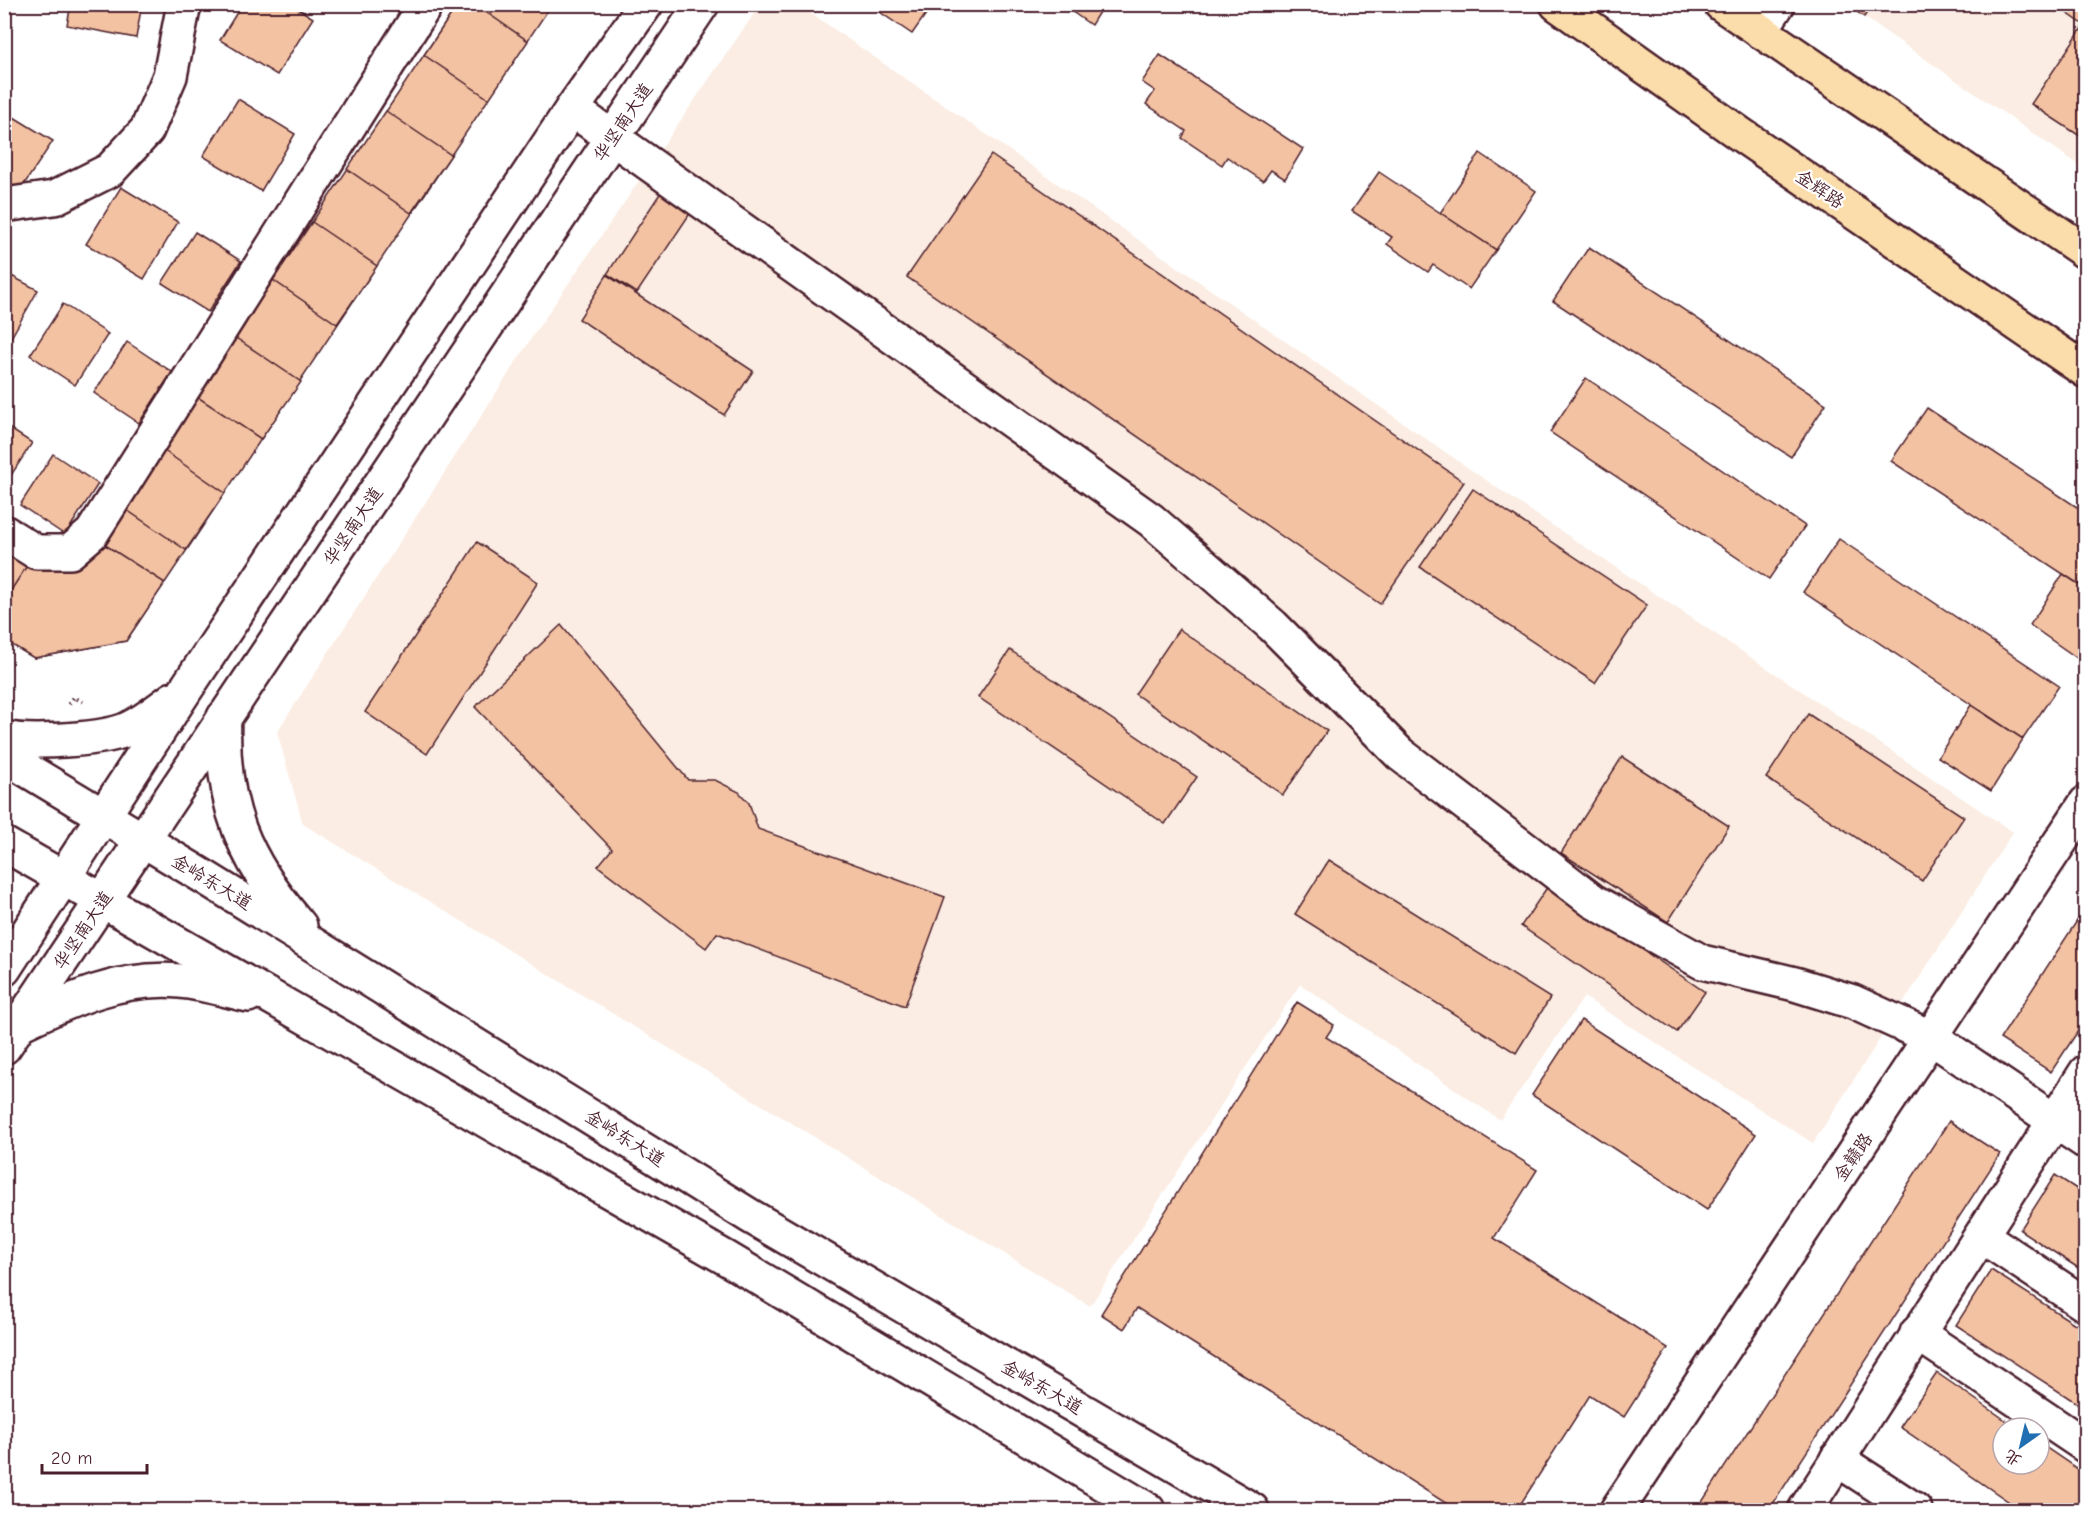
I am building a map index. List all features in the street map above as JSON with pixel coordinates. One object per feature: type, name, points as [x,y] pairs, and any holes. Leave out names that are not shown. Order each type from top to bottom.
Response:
[{"type":"main road","points":[[4,205],[54,198],[110,170],[147,130],[170,76],[184,4]]},
{"type":"main road","points":[[4,532],[36,552],[70,552],[93,533],[426,4]]},
{"type":"main road","points":[[4,969],[184,692],[572,109],[646,4]]},
{"type":"main road","name":"华坚南大道","points":[[12,1036],[702,4]]},
{"type":"main road","name":"金辉路","points":[[1557,4],[1740,134],[2085,370]]},
{"type":"main road","points":[[1721,4],[2085,252]]},
{"type":"main road","points":[[1760,31],[1778,4]]},
{"type":"main road","points":[[572,109],[1151,520],[1273,626],[1400,754],[1593,901],[1702,962],[1795,984],[1853,1002],[1932,1038],[2085,1142]]},
{"type":"main road","points":[[4,738],[47,741],[91,737],[128,729],[184,692]]},
{"type":"main road","points":[[224,717],[223,753],[227,788],[238,827],[262,879],[316,946]]},
{"type":"main road","name":"金岭东大道","points":[[4,756],[316,946],[750,1216],[1252,1510]]},
{"type":"main road","name":"金赣路","points":[[1617,1510],[1932,1038],[2085,803]]},
{"type":"main road","points":[[4,844],[726,1258],[1148,1510]]},
{"type":"main road","points":[[12,1036],[72,999],[112,986],[144,980],[181,981],[278,1001]]},
{"type":"main road","points":[[1804,1510],[1982,1236],[2085,1072]]},
{"type":"main road","points":[[726,1258],[750,1216]]},
{"type":"main road","points":[[1982,1236],[2085,1305]]},
{"type":"main road","points":[[1917,1333],[2085,1446]]},
{"type":"main road","points":[[1837,1459],[1915,1510]]},
{"type":"shaded area","points":[[760,5],[799,5],[1516,501],[2013,832],[1813,1143],[1584,997],[1500,1120],[1300,984],[1090,1306],[303,824],[277,732],[540,325]]},
{"type":"shaded area","points":[[1846,5],[2085,5],[2085,169],[1864,17]]},
{"type":"building","points":[[71,4],[142,4],[136,38],[67,25]]},
{"type":"building","points":[[242,4],[291,4],[313,18],[277,75],[220,40]]},
{"type":"building","points":[[458,4],[552,4],[126,641],[34,658],[4,640],[4,545],[88,557]]},
{"type":"building","points":[[458,4],[474,4],[528,41],[489,99],[424,55]]},
{"type":"building","points":[[868,4],[933,4],[912,34]]},
{"type":"building","points":[[1061,4],[1104,4],[1091,25]]},
{"type":"building","points":[[1846,4],[1873,4],[1864,17]]},
{"type":"building","points":[[2054,4],[2086,4],[2086,140],[2031,104],[2084,25]]},
{"type":"building","points":[[1160,55],[1303,149],[1285,179],[1271,170],[1263,181],[1227,157],[1222,165],[1182,138],[1186,131],[1146,104],[1155,91],[1142,82]]},
{"type":"building","points":[[238,99],[295,134],[261,191],[203,156]]},
{"type":"building","points":[[4,111],[53,141],[19,192],[4,183]]},
{"type":"building","points":[[386,111],[451,155],[411,213],[347,169]]},
{"type":"building","points":[[1480,153],[1536,191],[1496,250],[1440,213]]},
{"type":"building","points":[[991,155],[1464,482],[1380,604],[907,277]]},
{"type":"building","points":[[1379,172],[1496,250],[1469,289],[1433,265],[1428,272],[1387,244],[1392,237],[1352,211]]},
{"type":"building","points":[[121,187],[178,222],[144,279],[86,244]]},
{"type":"building","points":[[663,189],[693,209],[637,293],[607,274]]},
{"type":"building","points":[[312,222],[377,266],[337,324],[273,280]]},
{"type":"building","points":[[195,232],[241,261],[208,312],[162,283]]},
{"type":"building","points":[[1589,247],[1826,404],[1791,457],[1553,301]]},
{"type":"building","points":[[4,272],[38,290],[8,343],[4,341]]},
{"type":"building","points":[[607,275],[753,371],[724,415],[579,319]]},
{"type":"building","points":[[63,304],[108,334],[75,385],[30,355]]},
{"type":"building","points":[[236,338],[301,382],[261,439],[196,396]]},
{"type":"building","points":[[127,342],[172,372],[139,423],[94,393]]},
{"type":"building","points":[[1586,378],[1805,526],[1769,579],[1550,432]]},
{"type":"building","points":[[1927,408],[2086,513],[2086,589],[1891,461]]},
{"type":"building","points":[[4,425],[32,443],[4,486]]},
{"type":"building","points":[[160,448],[225,493],[186,550],[121,506]]},
{"type":"building","points":[[53,454],[98,484],[65,535],[20,505]]},
{"type":"building","points":[[1473,489],[1647,605],[1595,683],[1420,567]]},
{"type":"building","points":[[1839,539],[2059,686],[2023,739],[1803,592]]},
{"type":"building","points":[[99,541],[165,583],[126,641],[34,658],[4,640],[4,601],[30,561]]},
{"type":"building","points":[[477,542],[538,582],[427,754],[365,712]]},
{"type":"building","points":[[2063,574],[2086,589],[2086,645],[2077,658],[2030,625]]},
{"type":"building","points":[[561,625],[688,780],[715,780],[739,792],[749,803],[758,829],[945,897],[905,1006],[717,933],[706,948],[598,866],[612,849],[475,707]]},
{"type":"building","points":[[1179,629],[1327,731],[1283,795],[1135,694]]},
{"type":"building","points":[[1010,650],[1197,777],[1165,824],[978,697]]},
{"type":"building","points":[[1971,705],[2023,739],[1991,791],[1938,757]]},
{"type":"building","points":[[1808,714],[1964,817],[1922,881],[1766,778]]},
{"type":"building","points":[[1622,757],[1729,826],[1668,922],[1561,853]]},
{"type":"building","points":[[1329,860],[1550,998],[1516,1053],[1295,914]]},
{"type":"building","points":[[1548,886],[1705,992],[1677,1032],[1521,926]]},
{"type":"building","points":[[2086,907],[2086,1019],[2051,1072],[2000,1039]]},
{"type":"building","points":[[1297,1002],[1334,1025],[1326,1037],[1537,1170],[1494,1238],[1668,1348],[1624,1417],[1590,1395],[1518,1508],[1455,1509],[1137,1308],[1124,1329],[1101,1314]]},
{"type":"building","points":[[1581,1020],[1756,1134],[1707,1210],[1532,1095]]},
{"type":"building","points":[[1949,1121],[2000,1154],[1769,1510],[1707,1510],[1700,1505]]},
{"type":"building","points":[[2055,1175],[2086,1195],[2086,1273],[2020,1230]]},
{"type":"building","points":[[1991,1270],[2086,1331],[2086,1409],[1956,1325]]},
{"type":"building","points":[[1937,1373],[2000,1416],[1991,1416],[1991,1476],[2051,1476],[2051,1451],[2086,1475],[2086,1510],[2021,1510],[1900,1427]]},
{"type":"building","points":[[1851,1504],[1860,1510],[1847,1510]]}]
